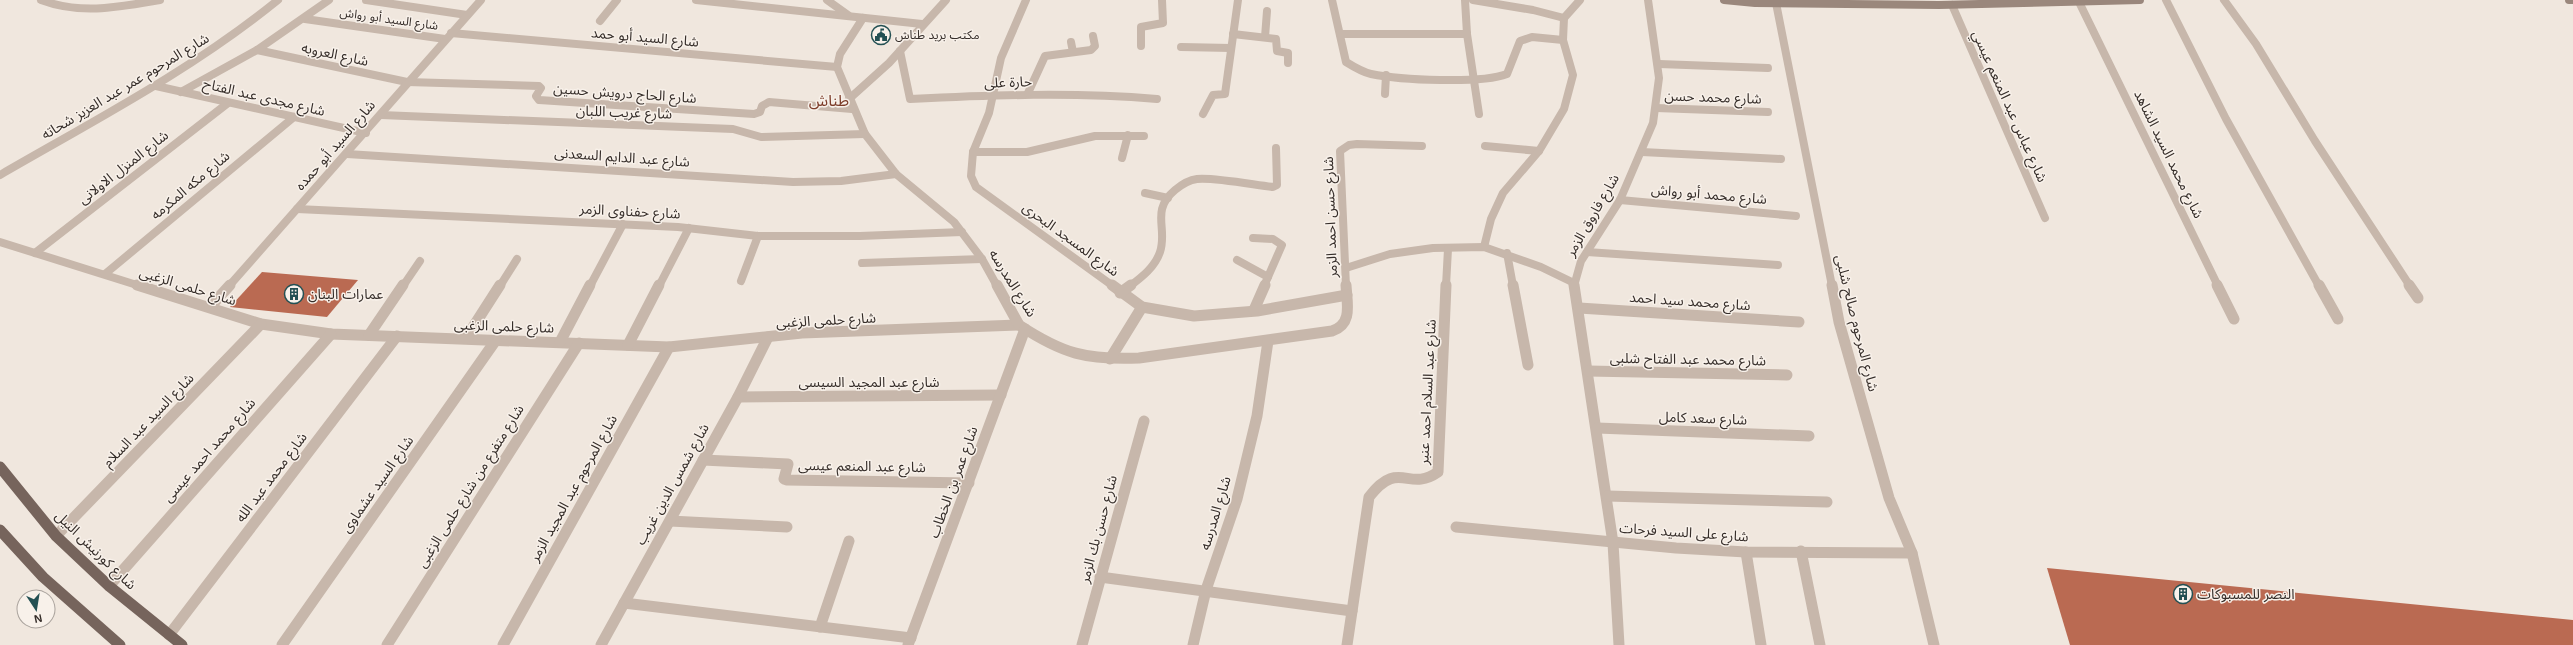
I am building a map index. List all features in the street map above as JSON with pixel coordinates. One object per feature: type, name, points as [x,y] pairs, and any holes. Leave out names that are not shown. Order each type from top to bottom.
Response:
[{"type":"main road","points":[[1724,0],[1938,2],[1952,5],[2041,1],[2079,2],[2140,0]]},
{"type":"main road","name":"شارع كورنيش النيل","points":[[0,467],[56,536],[109,586],[182,645]]},
{"type":"main road","points":[[0,530],[43,576],[120,645]]},
{"type":"street","points":[[41,0],[54,7],[85,10],[160,0]]},
{"type":"street","name":"شارع المرحوم عمر عبد العزيز شحاته","points":[[0,175],[156,86],[260,16],[278,0]]},
{"type":"street","points":[[181,92],[257,50],[305,19],[329,0]]},
{"type":"street","points":[[366,0],[467,15]]},
{"type":"street","name":"شارع السيد أبو حمده","points":[[210,308],[366,133],[407,82],[481,0]]},
{"type":"street","points":[[600,22],[617,0]]},
{"type":"street","points":[[696,0],[922,24]]},
{"type":"street","points":[[827,0],[849,16]]},
{"type":"street","points":[[849,99],[900,51],[922,24],[946,0]]},
{"type":"street","name":"شارع المسجد البحرى","points":[[1026,0],[1001,58],[994,95],[973,152],[971,176],[976,187],[1120,293],[1142,307],[1171,314],[1202,316],[1254,310],[1347,295]]},
{"type":"street","points":[[1141,46],[1141,27],[1163,23],[1162,0]]},
{"type":"street","points":[[1203,114],[1213,95],[1225,94],[1238,0]]},
{"type":"street","points":[[1332,0],[1346,62],[1356,69],[1386,75],[1474,80],[1498,78],[1507,74],[1520,40],[1532,37],[1563,40]]},
{"type":"street","points":[[1465,0],[1467,34],[1479,114]]},
{"type":"street","points":[[1473,0],[1533,10],[1564,18]]},
{"type":"street","points":[[1484,247],[1491,219],[1504,193],[1540,151],[1564,109],[1570,92],[1572,66],[1563,40],[1564,18],[1580,0]]},
{"type":"street","name":"شارع فاروق الزمر","points":[[1618,645],[1613,542],[1579,308],[1574,283],[1576,272],[1587,252],[1620,200],[1642,152],[1656,108],[1659,64],[1648,0]]},
{"type":"street","points":[[2166,0],[2226,119],[2338,319]]},
{"type":"street","points":[[2224,0],[2256,44],[2315,141],[2418,298]]},
{"type":"street","name":"شارع المرحوم صالح شلبى","points":[[1777,1],[1839,322],[1889,498],[1912,553],[1934,645]]},
{"type":"street","name":"شارع محمد السيد الشاهد","points":[[2079,2],[2234,319]]},
{"type":"street","name":"شارع عباس عبد المنعم عيسي","points":[[1952,5],[2045,218]]},
{"type":"street","points":[[1265,37],[1267,11]]},
{"type":"street","points":[[837,67],[840,54],[863,18]]},
{"type":"street","name":"شارع السيد أبو رواش","points":[[305,19],[448,36]]},
{"type":"street","points":[[1233,34],[1277,39],[1277,51],[1288,53],[1288,62]]},
{"type":"street","points":[[1340,34],[1467,34]]},
{"type":"street","name":"شارع السيد أبو حمد","points":[[448,36],[837,67]]},
{"type":"street","points":[[1028,93],[1045,56],[1094,48],[1092,36]]},
{"type":"street","points":[[1071,42],[1073,52]]},
{"type":"street","points":[[1181,47],[1231,48]]},
{"type":"street","name":"شارع العروبه","points":[[257,50],[407,82]]},
{"type":"street","name":"حارة على","points":[[900,51],[910,99],[1028,93],[1097,94],[1157,99]]},
{"type":"street","points":[[1659,64],[1768,68]]},
{"type":"street","name":"شارع المدرسه","points":[[837,67],[852,109],[865,134],[896,174],[954,222],[982,259],[1022,327],[1054,347],[1080,356],[1110,359],[1268,341],[1332,332],[1341,328],[1348,318]]},
{"type":"street","points":[[1385,94],[1386,75]]},
{"type":"street","name":"شارع الحاج درويش حسين","points":[[407,82],[539,86],[541,88],[536,96],[539,100],[754,114],[760,112],[762,106],[769,102],[852,109]]},
{"type":"street","name":"شارع مجدى عبد الفتاح","points":[[156,86],[366,133]]},
{"type":"street","name":"شارع المنزل الاولانى","points":[[35,254],[228,103]]},
{"type":"street","name":"شارع محمد حسن","points":[[1656,108],[1768,112]]},
{"type":"street","name":"شارع غريب اللبان","points":[[381,115],[733,129],[761,137],[865,134]]},
{"type":"street","name":"شارع مكه المكرمه","points":[[105,274],[294,117]]},
{"type":"street","points":[[1122,158],[1128,135]]},
{"type":"street","points":[[973,152],[1027,152],[1079,139],[1128,135],[1144,136]]},
{"type":"street","name":"شارع حسن احمد الزمر","points":[[1348,318],[1340,151],[1349,145],[1357,144],[1422,146]]},
{"type":"street","points":[[1485,146],[1540,151]]},
{"type":"street","points":[[1120,293],[1146,272],[1158,258],[1162,241],[1160,216],[1168,198],[1189,181],[1198,179],[1273,187],[1277,185],[1276,148]]},
{"type":"street","points":[[1642,152],[1781,159]]},
{"type":"street","name":"شارع عبد الدايم السعدنى","points":[[347,154],[793,182],[841,181],[896,174]]},
{"type":"street","points":[[1145,193],[1168,198]]},
{"type":"street","name":"شارع محمد أبو رواش","points":[[1620,200],[1796,216]]},
{"type":"street","name":"شارع حفناوى الزمر","points":[[297,209],[623,224],[689,228],[758,236],[860,236],[962,232]]},
{"type":"street","points":[[560,342],[623,224]]},
{"type":"street","points":[[628,344],[689,228]]},
{"type":"street","points":[[741,281],[758,236]]},
{"type":"street","points":[[1253,238],[1273,239],[1282,245],[1254,310]]},
{"type":"street","name":"شارع حلمى الزغبى","points":[[0,242],[261,324],[331,334],[628,344],[669,347],[802,333],[1022,327]]},
{"type":"street","points":[[1346,268],[1390,254],[1433,248],[1448,249],[1484,247],[1507,253],[1574,283]]},
{"type":"street","name":"شارع عبد السلام احمد عنبر","points":[[1347,645],[1369,497],[1376,486],[1385,478],[1400,476],[1422,480],[1432,478],[1438,472],[1448,249]]},
{"type":"street","points":[[1587,252],[1778,265]]},
{"type":"street","points":[[1507,253],[1528,365]]},
{"type":"street","points":[[862,263],[982,259]]},
{"type":"street","points":[[466,338],[517,260]]},
{"type":"street","points":[[1237,260],[1268,277]]},
{"type":"street","points":[[369,335],[420,261]]},
{"type":"street","points":[[1110,359],[1142,307]]},
{"type":"street","name":"شارع محمد سيد احمد","points":[[1579,308],[1799,322]]},
{"type":"street","name":"شارع السيد عبد السلام","points":[[56,536],[261,324]]},
{"type":"street","name":"شارع عمر بن الخطاب","points":[[909,642],[1001,395],[1022,327]]},
{"type":"street","name":"شارع محمد احمد عيسى","points":[[109,586],[331,334]]},
{"type":"street","name":"شارع محمد عبد الله","points":[[169,635],[397,336]]},
{"type":"street","name":"شارع شمس الدين غريب","points":[[601,645],[738,396],[768,337]]},
{"type":"street","name":"شارع السيد عشماوى","points":[[282,645],[496,340]]},
{"type":"street","name":"شارع المدرسه","points":[[1193,645],[1206,590],[1237,499],[1256,416],[1268,341]]},
{"type":"street","name":"شارع متفرع من شارع حلمى الزغبى","points":[[387,645],[579,343]]},
{"type":"street","name":"شارع المرحوم عبد المجيد الزمر","points":[[502,645],[669,347]]},
{"type":"street","name":"شارع محمد عبد الفتاح شلبى","points":[[1588,371],[1787,375]]},
{"type":"street","name":"شارع عبد المجيد السيسى","points":[[738,396],[1001,395]]},
{"type":"street","name":"شارع حسن بك الزمر","points":[[1082,645],[1144,421]]},
{"type":"street","name":"شارع سعد كامل","points":[[1597,428],[1809,436]]},
{"type":"street","name":"شارع عبد المنعم عيسى","points":[[703,460],[788,464],[789,466],[784,477],[787,480],[969,482]]},
{"type":"street","points":[[1607,496],[1827,502]]},
{"type":"street","points":[[670,521],[787,527]]},
{"type":"street","name":"شارع على السيد فرحات","points":[[1456,527],[1613,542],[1746,552],[1801,551],[1912,553]]},
{"type":"street","points":[[820,627],[849,541]]},
{"type":"street","points":[[1801,551],[1820,645]]},
{"type":"street","points":[[1746,552],[1761,645]]},
{"type":"street","points":[[1100,577],[1206,590],[1352,611]]},
{"type":"street","points":[[624,603],[820,627],[909,642]]},
{"type":"building","name":"عمارات البنان","points":[[262,272],[358,280],[327,317],[230,307]]},
{"type":"building","name":"النصر للمسبوكات","points":[[2047,568],[2573,620],[2573,645],[2070,645]]},
{"type":"place","name":"مكتب بريد طناش","points":[[881,35]]},
{"type":"place","name":"عمارات البنان","points":[[294,294]]},
{"type":"place","name":"النصر للمسبوكات","points":[[2183,594]]},
{"type":"district","name":"طناش","points":[[829,100]]}]
